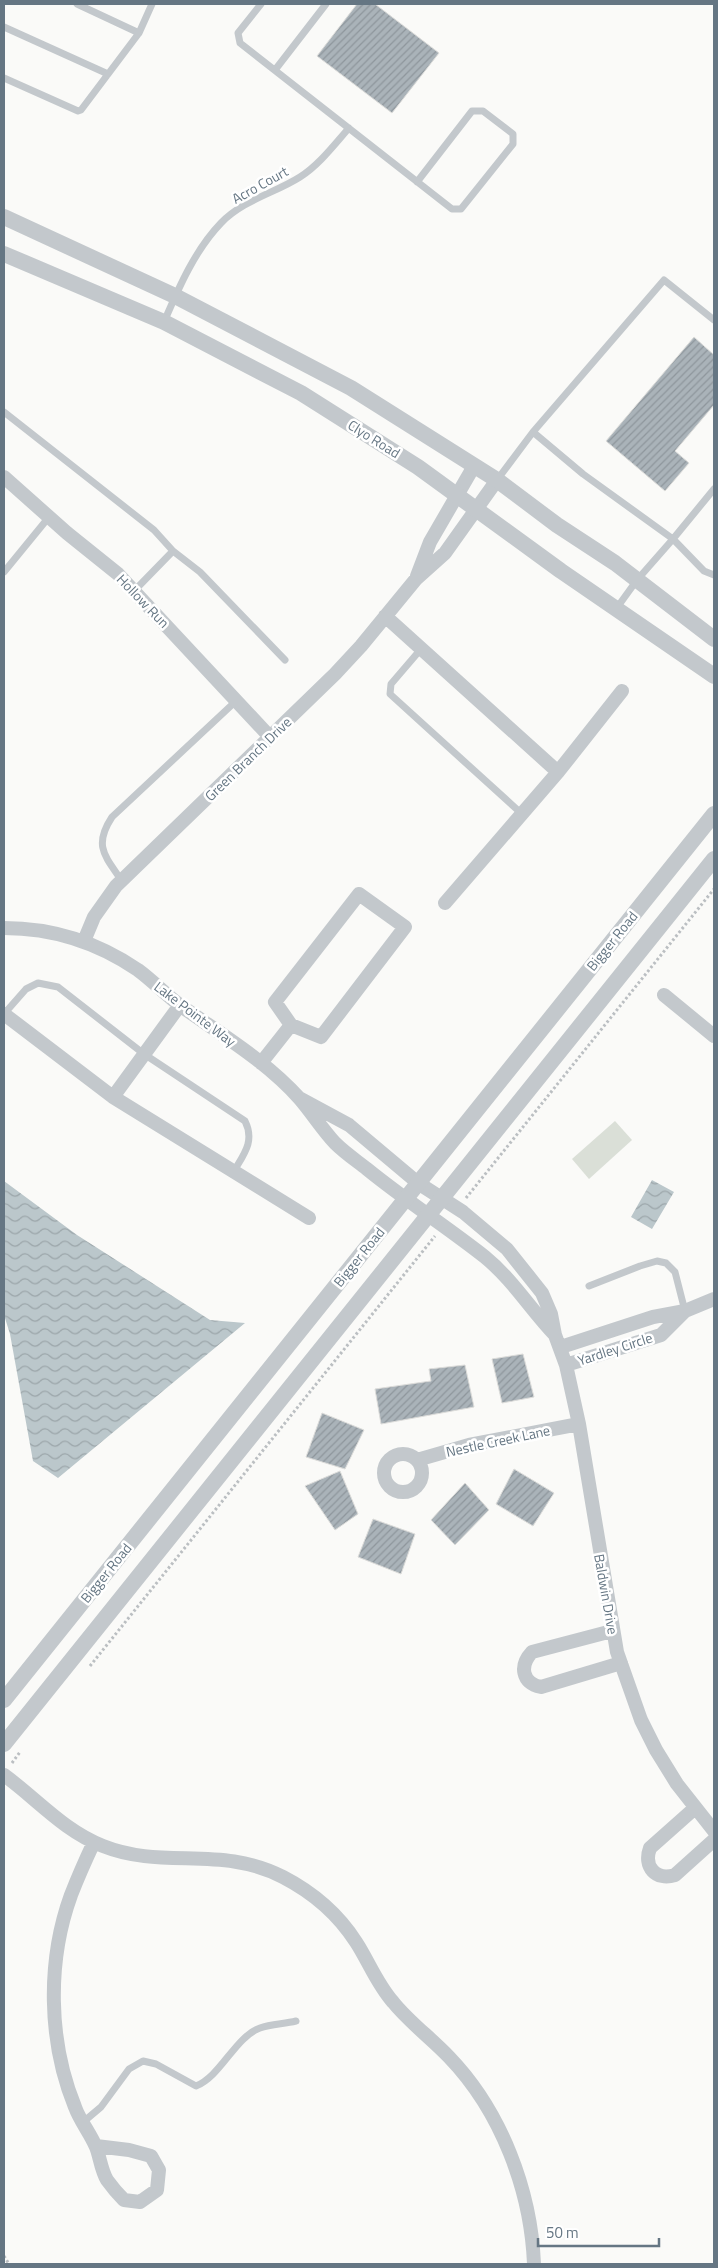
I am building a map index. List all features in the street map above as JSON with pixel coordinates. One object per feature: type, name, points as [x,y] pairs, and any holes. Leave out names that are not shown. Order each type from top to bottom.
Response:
[{"type":"street","points":[[4,217],[175,296],[351,388],[497,480],[557,525],[638,580],[714,639]]},
{"type":"street","name":"Clyo Road","points":[[4,254],[164,322],[301,393],[418,467],[616,609],[714,676]]},
{"type":"street","name":"Green Branch Drive","points":[[416,579],[430,542],[474,466]]},
{"type":"street","name":"Hollow Run","points":[[5,480],[135,590],[270,737]]},
{"type":"street","name":"Green Branch Drive","points":[[84,941],[103,903],[122,881],[335,674],[416,579],[445,553],[497,480]]},
{"type":"street","points":[[385,616],[558,772]]},
{"type":"street","points":[[445,903],[558,772],[622,691]]},
{"type":"street","name":"Bigger Road","points":[[4,1700],[714,814]]},
{"type":"street","name":"Bigger Road","points":[[4,1744],[714,859]]},
{"type":"street","points":[[359,894],[405,927],[321,1037],[292,1025],[274,1002],[359,894]]},
{"type":"street","name":"Lake Pointe Way","points":[[4,928],[49,930],[84,941],[108,951],[139,971],[180,1005],[227,1036],[261,1064],[299,1098],[336,1143],[406,1199]]},
{"type":"street","points":[[664,995],[714,1036]]},
{"type":"street","points":[[113,1097],[180,1005]]},
{"type":"street","points":[[4,1014],[113,1097],[309,1218]]},
{"type":"street","points":[[261,1064],[292,1025]]},
{"type":"street","name":"Lake Pointe Way","points":[[299,1098],[349,1125],[418,1183],[442,1199]]},
{"type":"street","name":"Baldwin Drive","points":[[406,1199],[486,1258],[505,1275],[558,1341]]},
{"type":"street","name":"Baldwin Drive","points":[[442,1199],[463,1212],[507,1249],[542,1293],[551,1314],[566,1365],[579,1424],[612,1631],[620,1664],[641,1720],[656,1750],[695,1808],[714,1831]]},
{"type":"street","name":"Yardley Circle","points":[[558,1341],[653,1317],[685,1312],[714,1299]]},
{"type":"street","name":"Yardley Circle","points":[[566,1365],[661,1334],[675,1324],[685,1312]]},
{"type":"street","name":"Nestle Creek Lane","points":[[417,1460],[469,1445],[579,1424]]},
{"type":"street","points":[[612,1631],[532,1652],[525,1660],[524,1673],[528,1681],[534,1686],[541,1687],[620,1664]]},
{"type":"street","points":[[4,1776],[69,1829],[94,1842],[136,1855],[158,1858],[205,1857],[230,1859],[261,1867],[282,1876],[307,1891],[326,1906],[357,1943],[375,1978],[393,2003],[450,2058],[470,2082],[492,2117],[518,2174],[529,2215],[534,2264]]},
{"type":"street","points":[[695,1808],[650,1848],[647,1856],[651,1870],[660,1876],[668,1877],[675,1875],[714,1840]]},
{"type":"street","points":[[94,1842],[71,1896],[61,1930],[55,1966],[56,2035],[60,2058],[74,2106],[96,2146],[106,2179],[124,2200],[140,2202],[157,2190],[159,2170],[151,2156],[129,2150],[96,2146]]},
{"type":"lane","points":[[77,4],[140,33]]},
{"type":"lane","points":[[4,78],[78,111],[80,110],[140,33],[152,4]]},
{"type":"lane","points":[[261,4],[238,34],[240,43],[417,182],[452,209],[461,209],[513,144],[513,134],[483,111],[472,111],[417,182]]},
{"type":"lane","points":[[274,70],[326,4]]},
{"type":"lane","points":[[4,27],[108,74]]},
{"type":"lane","name":"Acro Court","points":[[164,322],[175,296],[202,247],[222,222],[248,203],[300,177],[325,156],[349,128]]},
{"type":"lane","points":[[497,480],[533,432],[664,280],[714,320]]},
{"type":"lane","points":[[4,412],[154,530],[173,551],[200,572],[285,660]]},
{"type":"lane","points":[[533,432],[583,474],[673,539],[704,572],[714,575]]},
{"type":"lane","points":[[616,609],[714,489]]},
{"type":"lane","points":[[4,572],[50,517]]},
{"type":"lane","points":[[135,590],[173,551]]},
{"type":"lane","points":[[421,649],[391,684],[390,694],[522,814]]},
{"type":"lane","points":[[122,881],[102,852],[101,841],[105,828],[112,817],[236,702]]},
{"type":"lane","points":[[4,1014],[26,989],[38,983],[58,986],[144,1054],[245,1121],[250,1130],[250,1140],[234,1171]]},
{"type":"lane","points":[[590,1286],[640,1266],[657,1261],[666,1263],[675,1272],[679,1282],[685,1312]]},
{"type":"lane","points":[[82,2123],[101,2108],[129,2070],[143,2062],[156,2064],[196,2086],[206,2082],[240,2043],[259,2028],[296,2021]]},
{"type":"path","points":[[467,1197],[714,889]]},
{"type":"path","points":[[84,1673],[438,1234]]},
{"type":"path","points":[[12,1762],[22,1750]]},
{"type":"path","points":[[4,2256],[9,2264]]},
{"type":"shaded area","points":[[615,1121],[632,1140],[589,1179],[572,1159]]},
{"type":"water","points":[[652,1180],[674,1192],[652,1229],[631,1217]]},
{"type":"water","points":[[4,1181],[77,1235],[210,1320],[245,1323],[58,1478],[33,1461],[10,1334],[4,1315]]},
{"type":"building","points":[[357,4],[375,4],[439,53],[392,113],[317,56]]},
{"type":"building","points":[[694,337],[714,355],[714,405],[675,451],[689,463],[665,491],[606,441]]},
{"type":"building","points":[[523,1354],[534,1397],[502,1403],[492,1359]]},
{"type":"building","points":[[465,1365],[474,1407],[381,1424],[375,1389],[431,1381],[429,1369]]},
{"type":"building","points":[[322,1413],[364,1430],[345,1469],[306,1457]]},
{"type":"building","points":[[514,1469],[554,1493],[533,1526],[496,1504]]},
{"type":"building","points":[[340,1471],[358,1514],[335,1530],[305,1486]]},
{"type":"building","points":[[465,1483],[489,1510],[455,1545],[431,1520]]},
{"type":"building","points":[[373,1519],[415,1534],[401,1574],[358,1557]]}]
